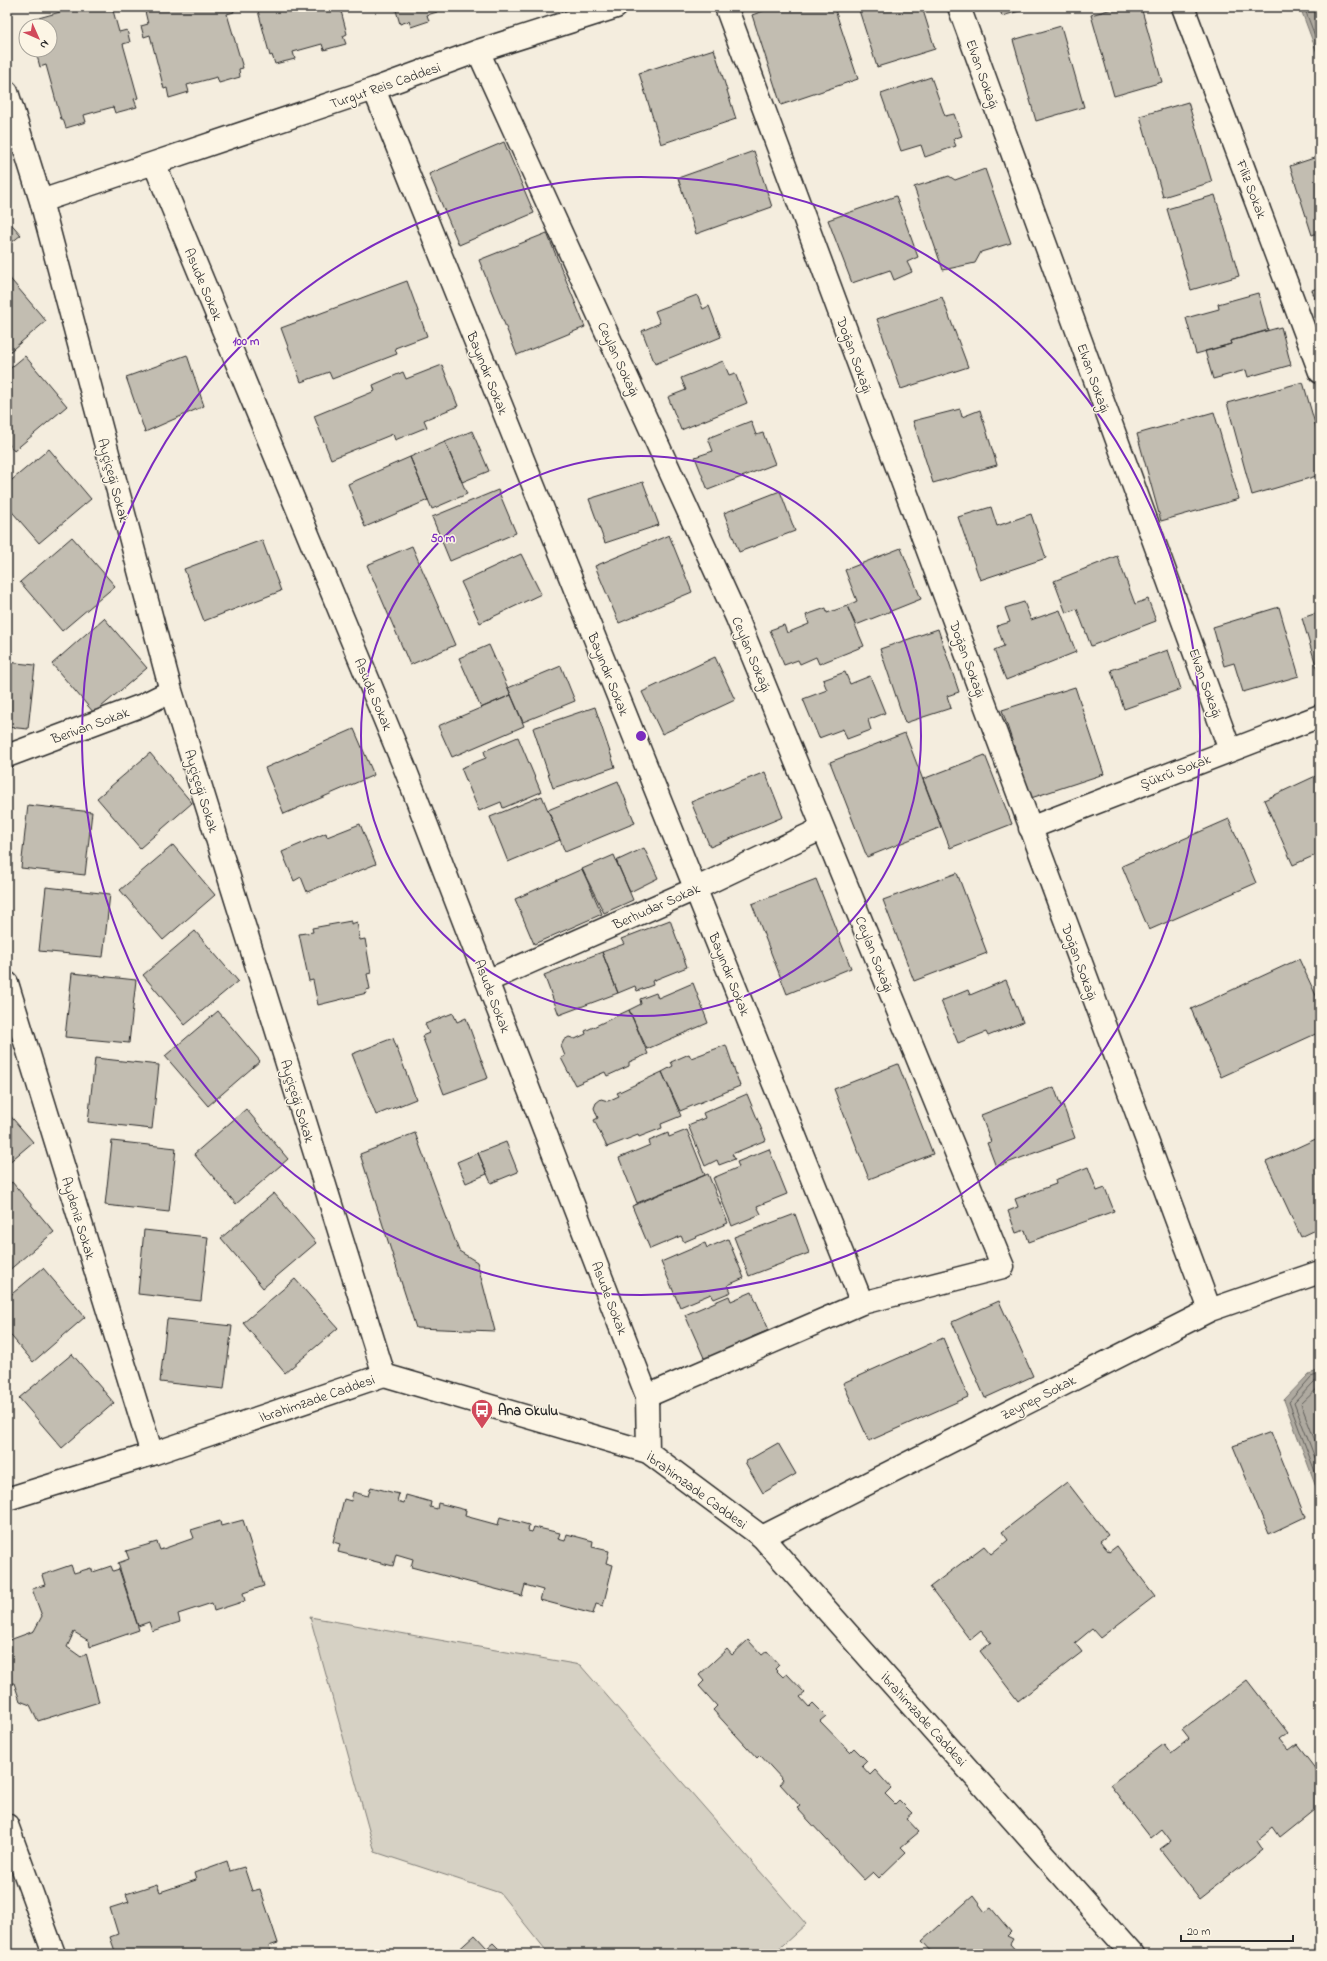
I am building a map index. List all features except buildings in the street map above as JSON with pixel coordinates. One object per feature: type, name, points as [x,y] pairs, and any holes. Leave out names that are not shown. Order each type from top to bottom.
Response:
[{"type":"street","name":"Turgut Reis Caddesi","points":[[154,163],[374,89],[478,51],[616,7]]},
{"type":"street","name":"Doğan Sokağı","points":[[726,7],[1210,1310]]},
{"type":"street","name":"Elvan Sokağı","points":[[959,7],[1230,750]]},
{"type":"street","name":"Filiz Sokak","points":[[1184,7],[1320,372]]},
{"type":"street","name":"Ceylan Sokağı","points":[[478,51],[737,618],[1003,1267],[862,1303]]},
{"type":"street","name":"Bayındır Sokak","points":[[374,89],[862,1303]]},
{"type":"street","points":[[7,92],[41,202],[154,163]]},
{"type":"street","name":"Asude Sokak","points":[[154,163],[404,766],[647,1396],[648,1452]]},
{"type":"street","name":"Ayçiçeği Sokak","points":[[41,202],[170,691],[384,1375]]},
{"type":"street","name":"Berivan Sokak","points":[[7,756],[143,705],[170,691]]},
{"type":"street","name":"Şükrü Sokak","points":[[1030,828],[1320,716]]},
{"type":"street","name":"Berhudar Sokak","points":[[487,981],[695,888],[823,828]]},
{"type":"street","name":"Aydeniz Sokak","points":[[7,983],[152,1454]]},
{"type":"street","name":"Zeynep Sokak","points":[[762,1537],[1210,1310],[1320,1272]]},
{"type":"street","points":[[647,1396],[862,1303]]},
{"type":"street","name":"İbrahimzade Caddesi","points":[[7,1499],[152,1454],[384,1375],[648,1452],[762,1537],[1132,1954]]},
{"type":"street","points":[[7,1825],[54,1954]]},
{"type":"shaded area","points":[[310,1617],[580,1665],[806,1924],[773,1954],[549,1954],[500,1893],[375,1852]]},
{"type":"water","points":[[1300,7],[1320,7],[1320,61]]},
{"type":"water","points":[[1320,1370],[1320,1497],[1284,1400],[1309,1374]]},
{"type":"place","name":"Ana Okulu","points":[[482,1430]]}]
